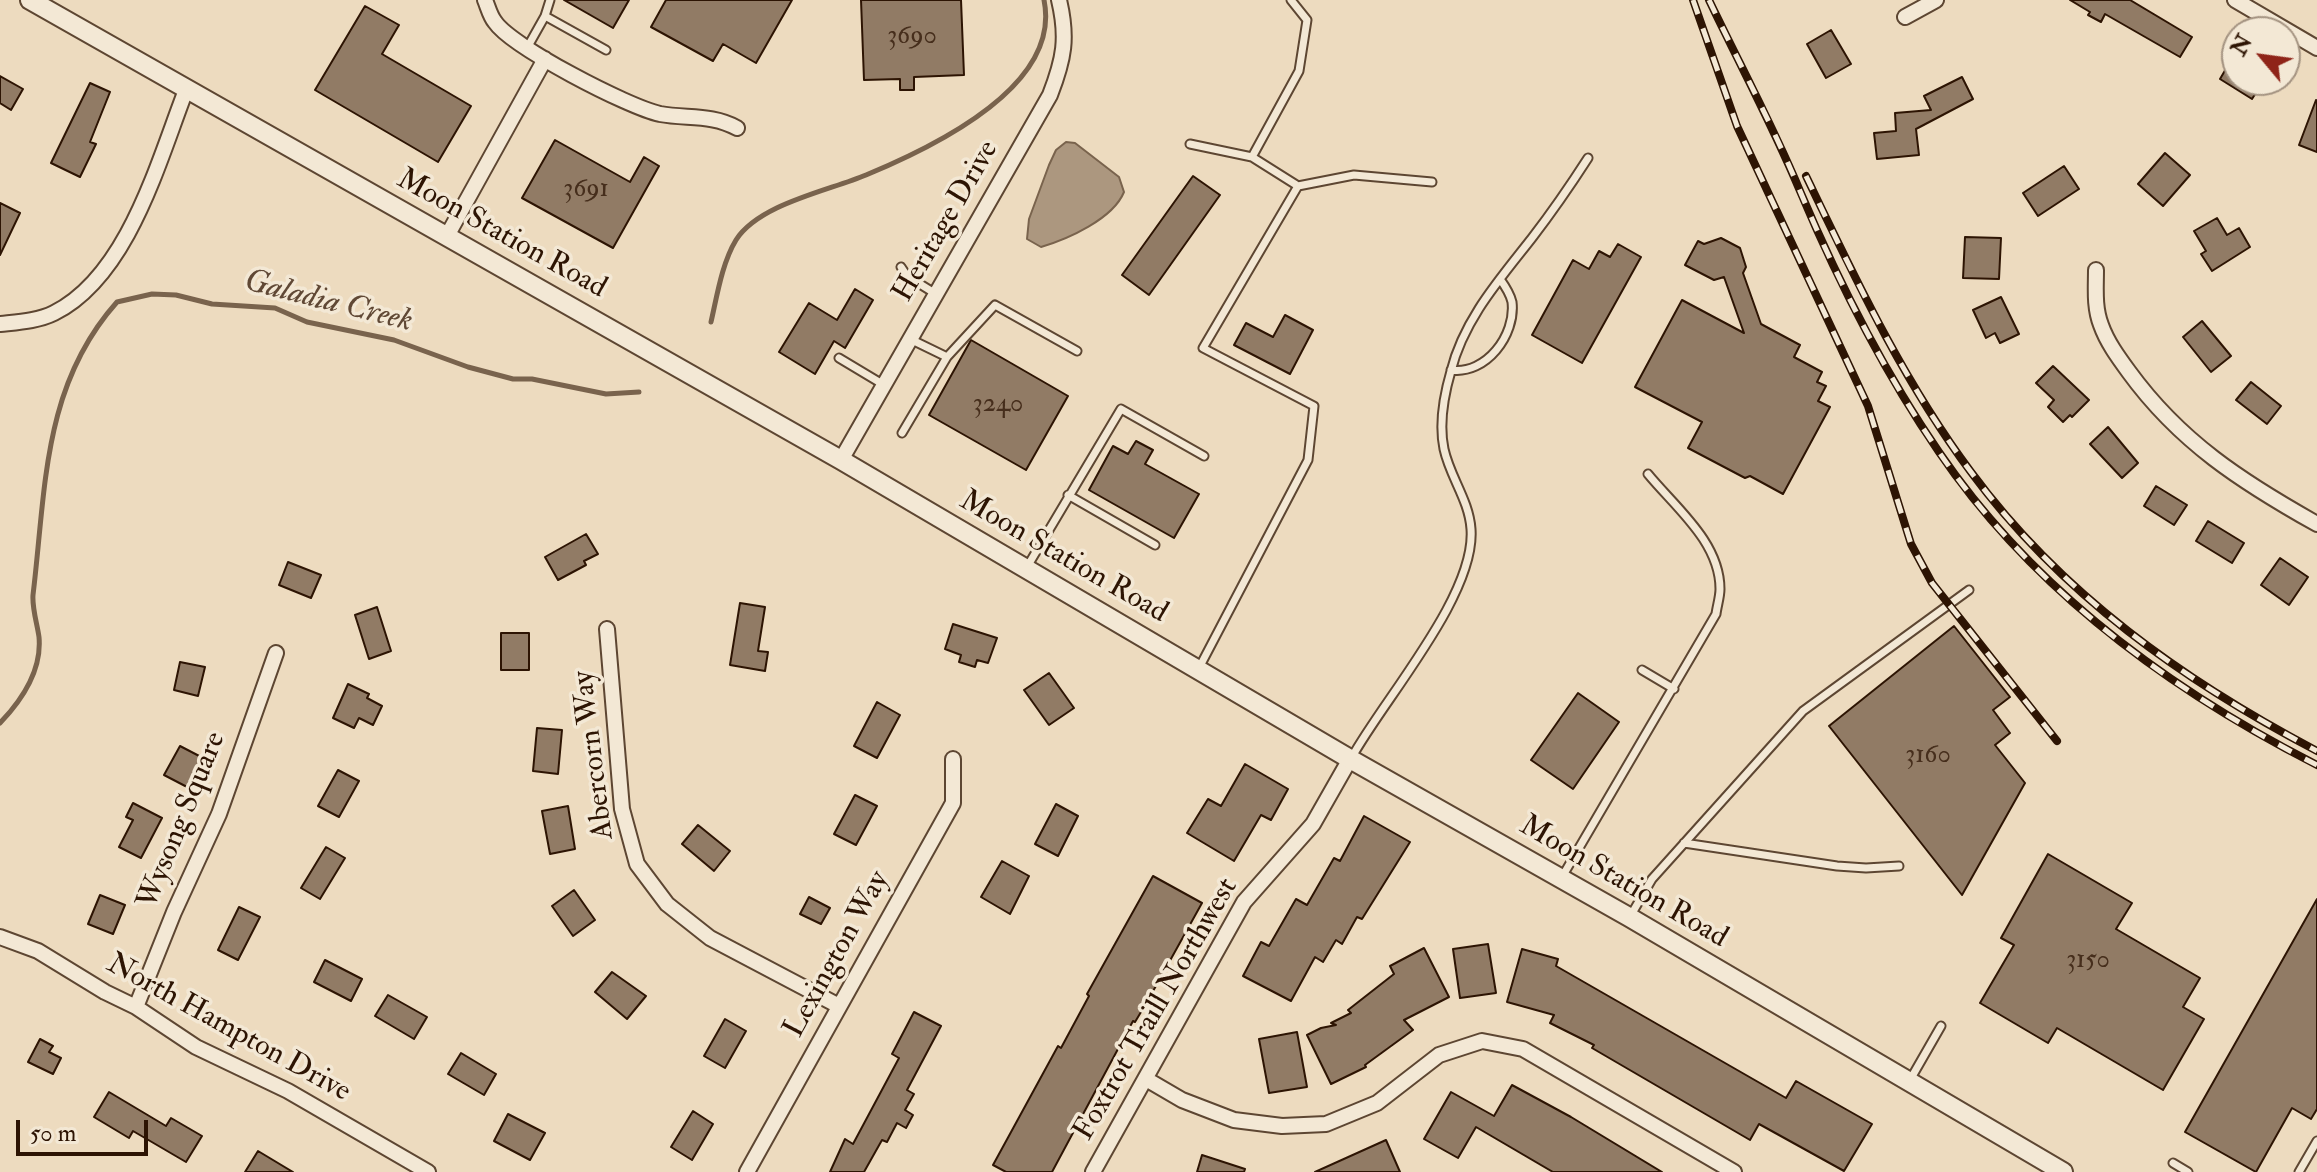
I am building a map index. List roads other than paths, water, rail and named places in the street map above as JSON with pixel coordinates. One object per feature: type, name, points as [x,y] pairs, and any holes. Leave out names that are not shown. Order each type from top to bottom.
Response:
[{"type":"street","name":"Moon Station Road","points":[[30,0],[841,460],[2063,1172]]},
{"type":"street","points":[[485,0],[495,24],[527,48],[640,109],[662,114],[710,117],[737,128]]},
{"type":"street","name":"Heritage Drive","points":[[841,460],[1050,95],[1063,62],[1065,29],[1059,0]]},
{"type":"street","points":[[1905,17],[1936,0]]},
{"type":"street","points":[[2235,0],[2317,48]]},
{"type":"street","points":[[447,236],[545,59]]},
{"type":"street","points":[[0,324],[51,314],[72,303],[103,272],[137,217],[186,90]]},
{"type":"street","points":[[2096,270],[2096,304],[2100,323],[2112,348],[2144,393],[2181,434],[2213,460],[2266,496],[2317,524]]},
{"type":"street","name":"Abercorn Way","points":[[607,629],[622,809],[637,864],[667,904],[710,938],[839,1006]]},
{"type":"street","name":"Wysong Square","points":[[136,1007],[174,912],[219,814],[276,653]]},
{"type":"street","name":"Lexington Way","points":[[747,1172],[953,803],[953,759]]},
{"type":"street","name":"Foxtrot Traill Northwest","points":[[1093,1172],[1244,902],[1313,824],[1350,759]]},
{"type":"street","name":"North Hampton Drive","points":[[0,937],[38,951],[136,1007],[196,1047],[288,1091],[428,1172]]},
{"type":"street","points":[[1146,1079],[1182,1100],[1234,1120],[1282,1126],[1326,1124],[1377,1103],[1439,1055],[1482,1041],[1523,1049],[1734,1172]]},
{"type":"lane","points":[[527,48],[545,16],[550,0]]},
{"type":"lane","points":[[1252,157],[1299,71],[1307,20],[1291,0]]},
{"type":"lane","points":[[545,16],[606,50]]},
{"type":"lane","points":[[1190,144],[1252,157],[1298,186],[1354,175],[1432,182]]},
{"type":"lane","points":[[1350,759],[1457,591],[1468,561],[1471,539],[1469,519],[1444,452],[1443,438],[1443,414],[1451,370],[1467,328],[1480,305],[1564,195],[1588,158]]},
{"type":"lane","points":[[1198,670],[1308,460],[1314,406],[1203,348],[1298,186]]},
{"type":"lane","points":[[901,267],[907,276],[936,294]]},
{"type":"lane","points":[[1451,370],[1470,369],[1490,357],[1499,347],[1506,333],[1512,304],[1500,279]]},
{"type":"lane","points":[[902,433],[947,357],[995,305],[1077,351]]},
{"type":"lane","points":[[910,339],[947,357]]},
{"type":"lane","points":[[839,358],[884,385]]},
{"type":"lane","points":[[1026,568],[1121,409],[1204,456]]},
{"type":"lane","points":[[1561,878],[1716,614],[1720,589],[1714,559],[1698,531],[1648,474]]},
{"type":"lane","points":[[1068,495],[1155,545]]},
{"type":"lane","points":[[1629,917],[1652,879],[1803,711],[1969,590]]},
{"type":"lane","points":[[1642,670],[1674,689]]},
{"type":"lane","points":[[1684,843],[1837,866],[1899,866]]},
{"type":"lane","points":[[1909,1081],[1941,1026]]},
{"type":"lane","points":[[2299,1172],[2317,1141]]},
{"type":"lane","points":[[2173,1163],[2188,1172]]},
{"type":"waterway","name":"Galadia Creek","points":[[711,322],[727,259],[736,240],[747,228],[777,208],[866,175],[924,148],[986,110],[1013,86],[1033,60],[1044,31],[1044,0]]},
{"type":"waterway","name":"Galadia Creek","points":[[0,723],[29,684],[37,661],[39,637],[33,595],[46,478],[61,404],[74,368],[92,334],[117,302],[152,294],[176,295],[212,304],[275,308],[307,322],[394,340],[468,367],[513,379],[532,379],[606,394],[639,392]]},
{"type":"railway","points":[[1693,0],[1737,126],[1868,406],[1911,544],[1932,583],[2057,741]]},
{"type":"railway","points":[[1709,0],[1863,325],[1919,422],[1976,502],[2017,549],[2108,632],[2209,704],[2317,765]]},
{"type":"railway","points":[[1806,176],[1862,290],[1923,402],[2006,516],[2044,557],[2128,631],[2219,695],[2317,751]]}]
